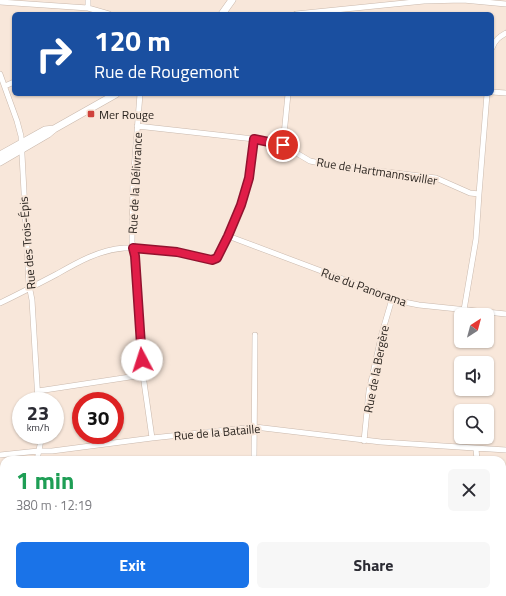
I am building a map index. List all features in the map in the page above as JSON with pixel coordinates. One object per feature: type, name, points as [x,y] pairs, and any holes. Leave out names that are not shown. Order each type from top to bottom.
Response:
[{"type":"street","points":[[88,0],[88,8]]},
{"type":"street","points":[[226,12],[232,0]]},
{"type":"street","points":[[316,12],[424,1],[463,0],[506,4]]},
{"type":"street","points":[[0,2],[88,8],[102,12]]},
{"type":"street","points":[[494,42],[506,33]]},
{"type":"street","name":"Rue des Trois-Épis","points":[[0,74],[17,121],[21,146],[28,285],[32,300],[38,391]]},
{"type":"street","points":[[5,86],[12,83]]},
{"type":"street","points":[[494,92],[506,93]]},
{"type":"street","points":[[0,155],[48,134],[54,128],[112,96]]},
{"type":"street","name":"Rue de la Délivrance","points":[[140,96],[133,183],[132,242],[135,256],[143,375],[152,438]]},
{"type":"street","points":[[283,145],[288,96]]},
{"type":"street","points":[[464,308],[476,239],[487,96]]},
{"type":"street","name":"Rue de Hartmannswiller","points":[[137,126],[254,139],[283,145],[310,161],[330,165],[436,178],[470,193],[479,194]]},
{"type":"street","points":[[0,303],[91,255],[110,250],[133,248],[177,252],[212,260],[217,258],[241,205],[249,178],[254,139]]},
{"type":"street","points":[[0,162],[21,146]]},
{"type":"street","name":"Rue du Panorama","points":[[228,236],[392,299],[419,305],[454,309]]},
{"type":"street","name":"Rue de la Bergère","points":[[364,440],[369,391],[382,333],[392,299]]},
{"type":"street","name":"Rue du Panorama","points":[[494,313],[506,314]]},
{"type":"street","points":[[254,456],[255,335]]},
{"type":"street","points":[[38,391],[143,375]]},
{"type":"street","name":"Rue de la Bataille","points":[[0,455],[52,451],[255,427],[364,440],[506,450]]},
{"type":"street","points":[[37,456],[40,444]]},
{"type":"street","points":[[476,449],[477,456]]},
{"type":"place","name":"Mer Rouge","points":[[91,114]]},
{"type":"route","points":[[142,360],[135,256],[133,248],[177,252],[212,260],[217,258],[241,205],[249,178],[254,139],[283,145]]}]
